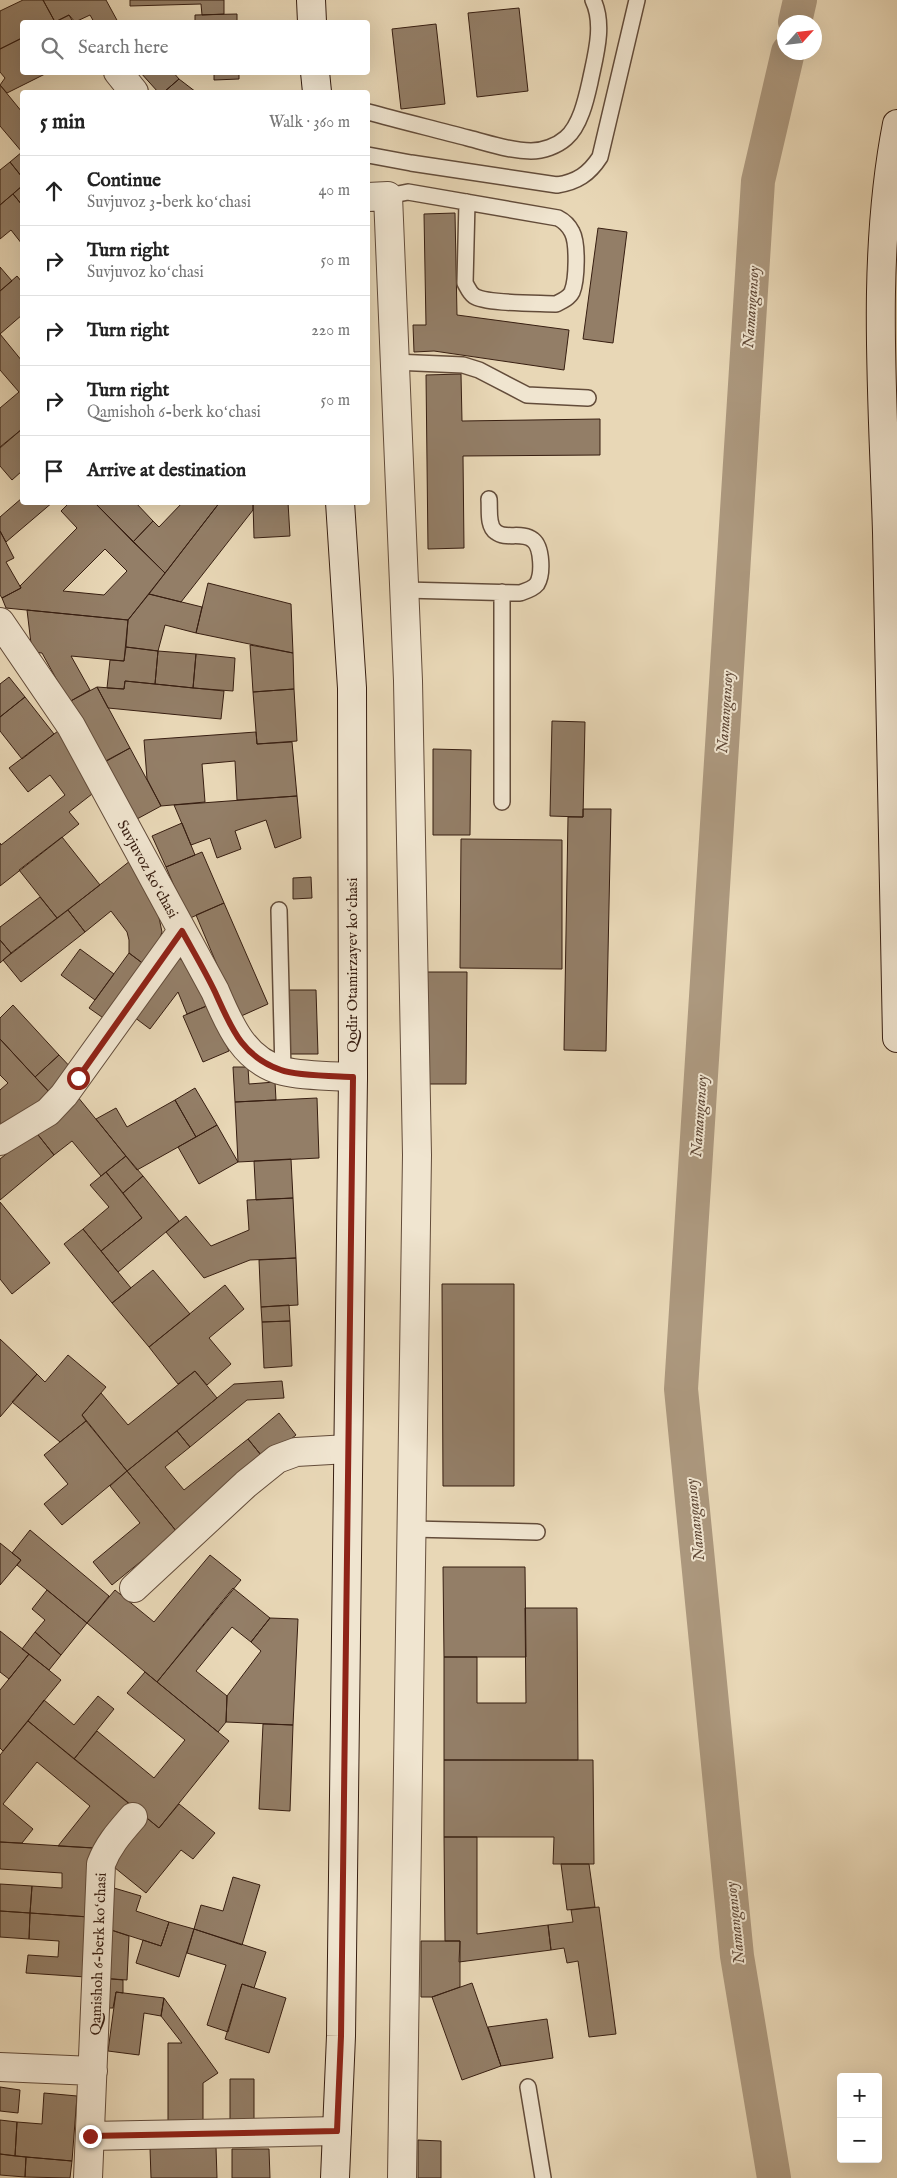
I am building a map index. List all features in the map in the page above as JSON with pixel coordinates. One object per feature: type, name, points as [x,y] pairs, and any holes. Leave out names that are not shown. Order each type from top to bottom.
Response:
[{"type":"street","points":[[310,0],[312,20]]},
{"type":"street","points":[[120,75],[132,90]]},
{"type":"street","points":[[315,75],[317,90]]},
{"type":"street","points":[[897,124],[889,167],[888,301],[895,727],[897,1038]]},
{"type":"street","points":[[378,196],[394,362],[408,681],[416,1155],[402,2178]]},
{"type":"street","name":"Qodir Otamirzayev koʻchasi","points":[[335,2178],[341,2036],[353,1077],[352,688],[340,505]]},
{"type":"street","name":"Suvjuvoz koʻchasi","points":[[0,622],[71,726],[214,991],[229,1026],[244,1047],[263,1062],[283,1071],[353,1077]]},
{"type":"street","points":[[0,1141],[48,1112],[64,1095],[182,931]]},
{"type":"street","points":[[134,1588],[246,1484],[277,1459],[296,1452],[348,1449]]},
{"type":"street","name":"Qamishoh 6-berk koʻchasi","points":[[88,2178],[102,1864],[113,1840],[133,1817]]},
{"type":"street","points":[[0,2067],[92,2071]]},
{"type":"street","points":[[90,2136],[337,2131]]},
{"type":"lane","points":[[370,113],[506,148],[531,151],[554,146],[567,137],[576,125],[588,89],[597,50],[598,25],[596,6],[593,0]]},
{"type":"lane","points":[[370,154],[411,163],[557,185],[576,181],[593,167],[600,157],[636,0]]},
{"type":"lane","points":[[378,196],[408,192],[467,202],[558,218],[565,222],[572,232],[576,246],[572,293],[566,299],[556,304],[487,300],[476,297],[469,292],[465,283],[467,202]]},
{"type":"lane","points":[[394,362],[464,365],[479,370],[510,388],[527,395],[588,398]]},
{"type":"lane","points":[[404,590],[520,592],[530,590],[536,584],[540,576],[539,550],[532,539],[524,535],[500,535],[491,527],[489,499]]},
{"type":"lane","points":[[502,592],[502,802]]},
{"type":"lane","points":[[279,910],[283,1071]]},
{"type":"lane","points":[[411,1529],[537,1532]]},
{"type":"lane","points":[[528,2087],[543,2178]]},
{"type":"building","points":[[23,0],[43,0],[54,20],[20,20],[20,39],[0,49],[0,11]]},
{"type":"building","points":[[43,0],[106,0],[117,20],[93,20],[90,15],[79,20],[73,20],[69,15],[59,20],[54,20]]},
{"type":"building","points":[[130,0],[224,0],[224,14],[202,15],[201,4],[130,6]]},
{"type":"building","points":[[519,8],[528,91],[477,97],[468,13]]},
{"type":"building","points":[[237,14],[237,20],[195,20],[195,15]]},
{"type":"building","points":[[69,15],[72,20],[59,20]]},
{"type":"building","points":[[436,24],[445,104],[401,109],[392,29]]},
{"type":"building","points":[[20,39],[20,75],[43,75],[7,93],[0,85],[5,78],[0,72],[0,49]]},
{"type":"building","points":[[143,75],[176,75],[179,79],[166,90],[156,90]]},
{"type":"building","points":[[214,75],[239,75],[239,79],[214,80]]},
{"type":"building","points":[[179,79],[193,90],[166,90]]},
{"type":"building","points":[[0,85],[20,110],[20,150],[0,126]]},
{"type":"building","points":[[20,154],[20,174],[10,162]]},
{"type":"building","points":[[10,162],[20,174],[20,188],[0,205],[0,170]]},
{"type":"building","points":[[20,188],[20,203],[13,194]]},
{"type":"building","points":[[13,194],[20,203],[20,241],[11,230],[0,239],[0,205]]},
{"type":"building","points":[[455,213],[457,315],[569,330],[564,370],[434,351],[414,352],[413,325],[426,325],[424,214]]},
{"type":"building","points":[[598,228],[627,232],[613,343],[583,339]]},
{"type":"building","points":[[0,267],[12,281],[0,291]]},
{"type":"building","points":[[17,276],[20,280],[20,317],[0,334],[0,291]]},
{"type":"building","points":[[0,334],[20,359],[20,431],[0,447],[0,408],[19,392],[0,370]]},
{"type":"building","points":[[461,374],[462,421],[600,419],[600,455],[463,456],[464,548],[428,549],[426,375]]},
{"type":"building","points":[[20,431],[20,473],[12,480],[0,466],[0,448]]},
{"type":"building","points":[[20,500],[20,505],[49,505],[6,542],[0,531],[0,517]]},
{"type":"building","points":[[67,505],[97,505],[165,573],[128,620],[6,608],[2,598],[21,588],[20,586],[77,528],[61,511]],"holes":[[[105,549],[127,571],[104,595],[63,591]]]},
{"type":"building","points":[[97,505],[138,505],[153,521],[133,542]]},
{"type":"building","points":[[180,505],[218,505],[165,573],[133,542],[153,521],[159,527]]},
{"type":"building","points":[[218,505],[253,505],[253,510],[181,602],[149,594]]},
{"type":"building","points":[[253,505],[288,505],[290,536],[254,538]]},
{"type":"building","points":[[0,531],[14,558],[6,562],[21,588],[2,598],[0,595]]},
{"type":"building","points":[[208,583],[291,604],[293,653],[196,633]]},
{"type":"building","points":[[149,594],[202,607],[196,633],[165,625],[158,651],[126,647],[128,620]]},
{"type":"building","points":[[27,610],[128,620],[124,661],[71,656],[90,690],[69,702],[42,653],[32,652]]},
{"type":"building","points":[[250,645],[293,653],[294,689],[253,692]]},
{"type":"building","points":[[126,647],[158,651],[155,684],[125,681],[124,689],[107,688],[110,660],[124,661]]},
{"type":"building","points":[[158,651],[196,654],[193,688],[155,684]]},
{"type":"building","points":[[196,654],[235,658],[233,691],[193,688]]},
{"type":"building","points":[[9,677],[25,697],[0,717],[0,684]]},
{"type":"building","points":[[125,681],[224,691],[221,719],[108,708],[97,687],[124,689]]},
{"type":"building","points":[[97,687],[130,748],[98,765],[65,704]]},
{"type":"building","points":[[294,689],[297,741],[257,744],[253,692]]},
{"type":"building","points":[[25,697],[54,734],[22,759],[0,731],[0,717]]},
{"type":"building","points":[[552,721],[585,722],[583,817],[550,816]]},
{"type":"building","points":[[58,731],[101,787],[69,812],[79,824],[0,886],[0,843],[1,845],[65,795],[50,775],[28,792],[9,768]]},
{"type":"building","points":[[256,732],[257,744],[292,742],[297,796],[237,800],[235,761],[202,764],[205,802],[161,806],[147,779],[144,740]]},
{"type":"building","points":[[130,748],[161,806],[137,819],[105,762]]},
{"type":"building","points":[[433,749],[471,750],[470,835],[433,835]]},
{"type":"building","points":[[297,796],[301,838],[275,848],[266,820],[235,831],[241,849],[217,858],[210,838],[191,845],[174,805]]},
{"type":"building","points":[[583,809],[611,809],[606,1051],[564,1050],[568,817],[583,817]]},
{"type":"building","points":[[182,823],[195,855],[166,867],[152,836]]},
{"type":"building","points":[[62,837],[100,885],[57,918],[19,870]]},
{"type":"building","points":[[461,839],[562,840],[562,969],[460,968]]},
{"type":"building","points":[[202,852],[224,903],[188,919],[166,867]]},
{"type":"building","points":[[135,857],[157,908],[162,932],[149,968],[129,953],[127,932],[111,911],[85,932],[68,910]]},
{"type":"building","points":[[311,877],[312,898],[293,899],[293,878]]},
{"type":"building","points":[[40,897],[57,918],[11,953],[0,940],[0,927]]},
{"type":"building","points":[[224,903],[268,1004],[239,1017],[196,915]]},
{"type":"building","points":[[68,910],[85,932],[21,982],[3,960]]},
{"type":"building","points":[[0,940],[11,953],[0,963]]},
{"type":"building","points":[[80,949],[114,974],[95,1000],[61,975]]},
{"type":"building","points":[[171,952],[195,970],[209,1005],[187,1014],[178,992],[150,1029],[126,1011]]},
{"type":"building","points":[[129,953],[149,968],[109,1022],[89,1008]]},
{"type":"building","points":[[427,972],[467,972],[466,1084],[427,1084]]},
{"type":"building","points":[[288,990],[316,990],[318,1054],[290,1054]]},
{"type":"building","points":[[13,1005],[59,1055],[35,1077],[0,1039],[0,1018]]},
{"type":"building","points":[[209,1005],[229,1051],[203,1062],[183,1016]]},
{"type":"building","points":[[0,1039],[51,1094],[0,1125],[0,1090],[8,1083],[0,1075]]},
{"type":"building","points":[[59,1055],[75,1072],[51,1094],[35,1077]]},
{"type":"building","points":[[233,1067],[248,1067],[249,1084],[275,1082],[276,1100],[235,1102]]},
{"type":"building","points":[[195,1088],[217,1125],[196,1137],[175,1100]]},
{"type":"building","points":[[77,1096],[126,1156],[101,1176],[72,1141],[54,1155],[35,1131]]},
{"type":"building","points":[[317,1098],[319,1158],[238,1162],[235,1102]]},
{"type":"building","points":[[175,1100],[196,1137],[137,1170],[96,1119],[116,1108],[127,1127]]},
{"type":"building","points":[[217,1125],[238,1162],[199,1184],[178,1147]]},
{"type":"building","points":[[35,1131],[54,1155],[0,1200],[0,1159]]},
{"type":"building","points":[[126,1156],[143,1176],[123,1193],[106,1172]]},
{"type":"building","points":[[291,1159],[293,1198],[256,1200],[254,1161]]},
{"type":"building","points":[[106,1172],[142,1218],[101,1251],[83,1229],[109,1207],[90,1185]]},
{"type":"building","points":[[143,1176],[179,1221],[118,1272],[101,1251],[142,1218],[123,1193]]},
{"type":"building","points":[[293,1198],[296,1258],[250,1260],[204,1278],[166,1232],[186,1216],[211,1246],[249,1230],[247,1200]]},
{"type":"building","points":[[0,1202],[50,1263],[12,1294],[0,1279]]},
{"type":"building","points":[[83,1229],[131,1288],[112,1303],[64,1244]]},
{"type":"building","points":[[296,1258],[298,1305],[261,1307],[259,1260]]},
{"type":"building","points":[[153,1270],[190,1314],[149,1347],[112,1303]]},
{"type":"building","points":[[442,1284],[514,1284],[514,1486],[443,1486]]},
{"type":"building","points":[[225,1285],[244,1309],[209,1338],[231,1364],[207,1385],[195,1371],[178,1384],[149,1347]]},
{"type":"building","points":[[289,1305],[290,1321],[262,1322],[261,1307]]},
{"type":"building","points":[[290,1321],[292,1366],[264,1368],[262,1322]]},
{"type":"building","points":[[0,1339],[37,1374],[0,1417]]},
{"type":"building","points":[[68,1355],[106,1387],[82,1415],[86,1421],[60,1442],[12,1402],[37,1374],[45,1382]]},
{"type":"building","points":[[195,1371],[217,1398],[127,1471],[82,1415],[101,1393],[128,1425]]},
{"type":"building","points":[[282,1381],[284,1398],[247,1400],[190,1447],[177,1431],[234,1384]]},
{"type":"building","points":[[279,1413],[296,1435],[265,1460],[248,1439]]},
{"type":"building","points":[[86,1421],[127,1471],[62,1525],[44,1504],[68,1484],[44,1455]]},
{"type":"building","points":[[177,1431],[190,1447],[165,1467],[184,1490],[248,1439],[265,1460],[177,1532],[127,1471]]},
{"type":"building","points":[[127,1471],[177,1532],[112,1585],[93,1562],[140,1523],[110,1486]]},
{"type":"building","points":[[30,1530],[109,1596],[87,1623],[17,1565],[21,1560],[12,1553]]},
{"type":"building","points":[[0,1543],[21,1560],[0,1585]]},
{"type":"building","points":[[210,1555],[241,1580],[157,1682],[87,1623],[115,1590],[154,1622]]},
{"type":"building","points":[[443,1567],[525,1567],[526,1657],[444,1657]]},
{"type":"building","points":[[233,1588],[270,1618],[251,1642],[232,1627],[196,1671],[227,1696],[226,1722],[218,1732],[157,1682]]},
{"type":"building","points":[[47,1590],[87,1623],[61,1655],[35,1632],[45,1620],[32,1609]]},
{"type":"building","points":[[525,1608],[577,1608],[578,1760],[444,1760],[444,1657],[477,1657],[477,1703],[526,1703]]},
{"type":"building","points":[[270,1618],[298,1619],[293,1725],[226,1722],[227,1696],[261,1651],[251,1642]]},
{"type":"building","points":[[0,1631],[29,1654],[9,1679],[0,1672]]},
{"type":"building","points":[[35,1632],[61,1655],[49,1670],[22,1649]]},
{"type":"building","points":[[29,1654],[61,1680],[3,1751],[0,1748],[0,1690]]},
{"type":"building","points":[[145,1672],[229,1741],[159,1828],[74,1759],[97,1731],[154,1778],[185,1740],[127,1693]]},
{"type":"building","points":[[98,1696],[114,1709],[74,1759],[28,1721],[44,1700],[74,1725]]},
{"type":"building","points":[[28,1721],[130,1804],[94,1848],[58,1846],[90,1806],[37,1762],[3,1804],[33,1829],[22,1843],[0,1842],[0,1755]]},
{"type":"building","points":[[263,1724],[293,1725],[290,1811],[259,1809]]},
{"type":"building","points":[[444,1760],[593,1760],[594,1864],[553,1864],[554,1837],[444,1837]]},
{"type":"building","points":[[179,1804],[215,1833],[193,1859],[181,1850],[146,1893],[104,1859],[141,1813],[159,1828]]},
{"type":"building","points":[[444,1837],[477,1837],[477,1934],[548,1925],[551,1950],[459,1962],[460,1941],[445,1941]]},
{"type":"building","points":[[0,1842],[94,1848],[89,1917],[30,1913],[32,1886],[62,1888],[62,1873],[0,1869]]},
{"type":"building","points":[[561,1864],[589,1864],[595,1907],[567,1910]]},
{"type":"building","points":[[233,1877],[260,1885],[242,1945],[194,1929],[201,1905],[223,1911]]},
{"type":"building","points":[[0,1884],[32,1886],[30,1913],[0,1911]]},
{"type":"building","points":[[114,1888],[141,1896],[136,1911],[169,1922],[161,1946],[102,1927]]},
{"type":"building","points":[[599,1907],[616,2034],[589,2037],[578,1961],[567,1963],[564,1948],[551,1950],[548,1925],[573,1922],[571,1910]]},
{"type":"building","points":[[0,1911],[30,1913],[29,1939],[0,1937]]},
{"type":"building","points":[[30,1913],[89,1917],[86,1977],[26,1973],[28,1955],[58,1957],[59,1941],[29,1939]]},
{"type":"building","points":[[169,1922],[194,1929],[179,1977],[136,1963],[143,1940],[161,1946]]},
{"type":"building","points":[[102,1927],[129,1936],[127,1980],[100,1978]]},
{"type":"building","points":[[194,1929],[266,1952],[254,1988],[242,1984],[228,2032],[207,2025],[226,1965],[187,1953]]},
{"type":"building","points":[[421,1941],[460,1941],[460,1987],[432,1997],[421,1997]]},
{"type":"building","points":[[100,1978],[123,1980],[123,1993],[116,1992],[113,2008],[99,2008]]},
{"type":"building","points":[[472,1983],[501,2066],[462,2080],[432,1997]]},
{"type":"building","points":[[242,1984],[286,1998],[269,2053],[225,2039]]},
{"type":"building","points":[[116,1992],[164,1998],[161,2016],[144,2013],[139,2055],[108,2051]]},
{"type":"building","points":[[164,1998],[218,2073],[203,2083],[203,2124],[168,2123],[168,2043],[182,2043],[161,2016]]},
{"type":"building","points":[[547,2019],[553,2058],[501,2066],[488,2027]]},
{"type":"building","points":[[230,2079],[254,2079],[254,2123],[230,2122]]},
{"type":"building","points":[[0,2087],[20,2090],[18,2113],[0,2111]]},
{"type":"building","points":[[44,2093],[77,2096],[72,2161],[15,2156],[17,2122],[42,2124]]},
{"type":"building","points":[[0,2120],[17,2122],[15,2156],[0,2154]]},
{"type":"building","points":[[418,2140],[441,2141],[441,2178],[418,2178]]},
{"type":"building","points":[[216,2147],[217,2178],[151,2178],[150,2148]]},
{"type":"building","points":[[232,2149],[269,2149],[270,2178],[232,2178]]},
{"type":"building","points":[[0,2154],[26,2157],[25,2177],[0,2175]]},
{"type":"building","points":[[26,2157],[72,2161],[70,2178],[25,2177]]},
{"type":"waterway","name":"Namangansoy","points":[[797,15],[800,0]]},
{"type":"waterway","name":"Namangansoy","points":[[774,2178],[737,1956],[681,1389],[758,181],[786,60]]},
{"type":"route","points":[[78,1078],[182,931],[214,991],[229,1026],[244,1047],[263,1062],[283,1071],[353,1077],[341,2036],[337,2131],[90,2136]]}]
